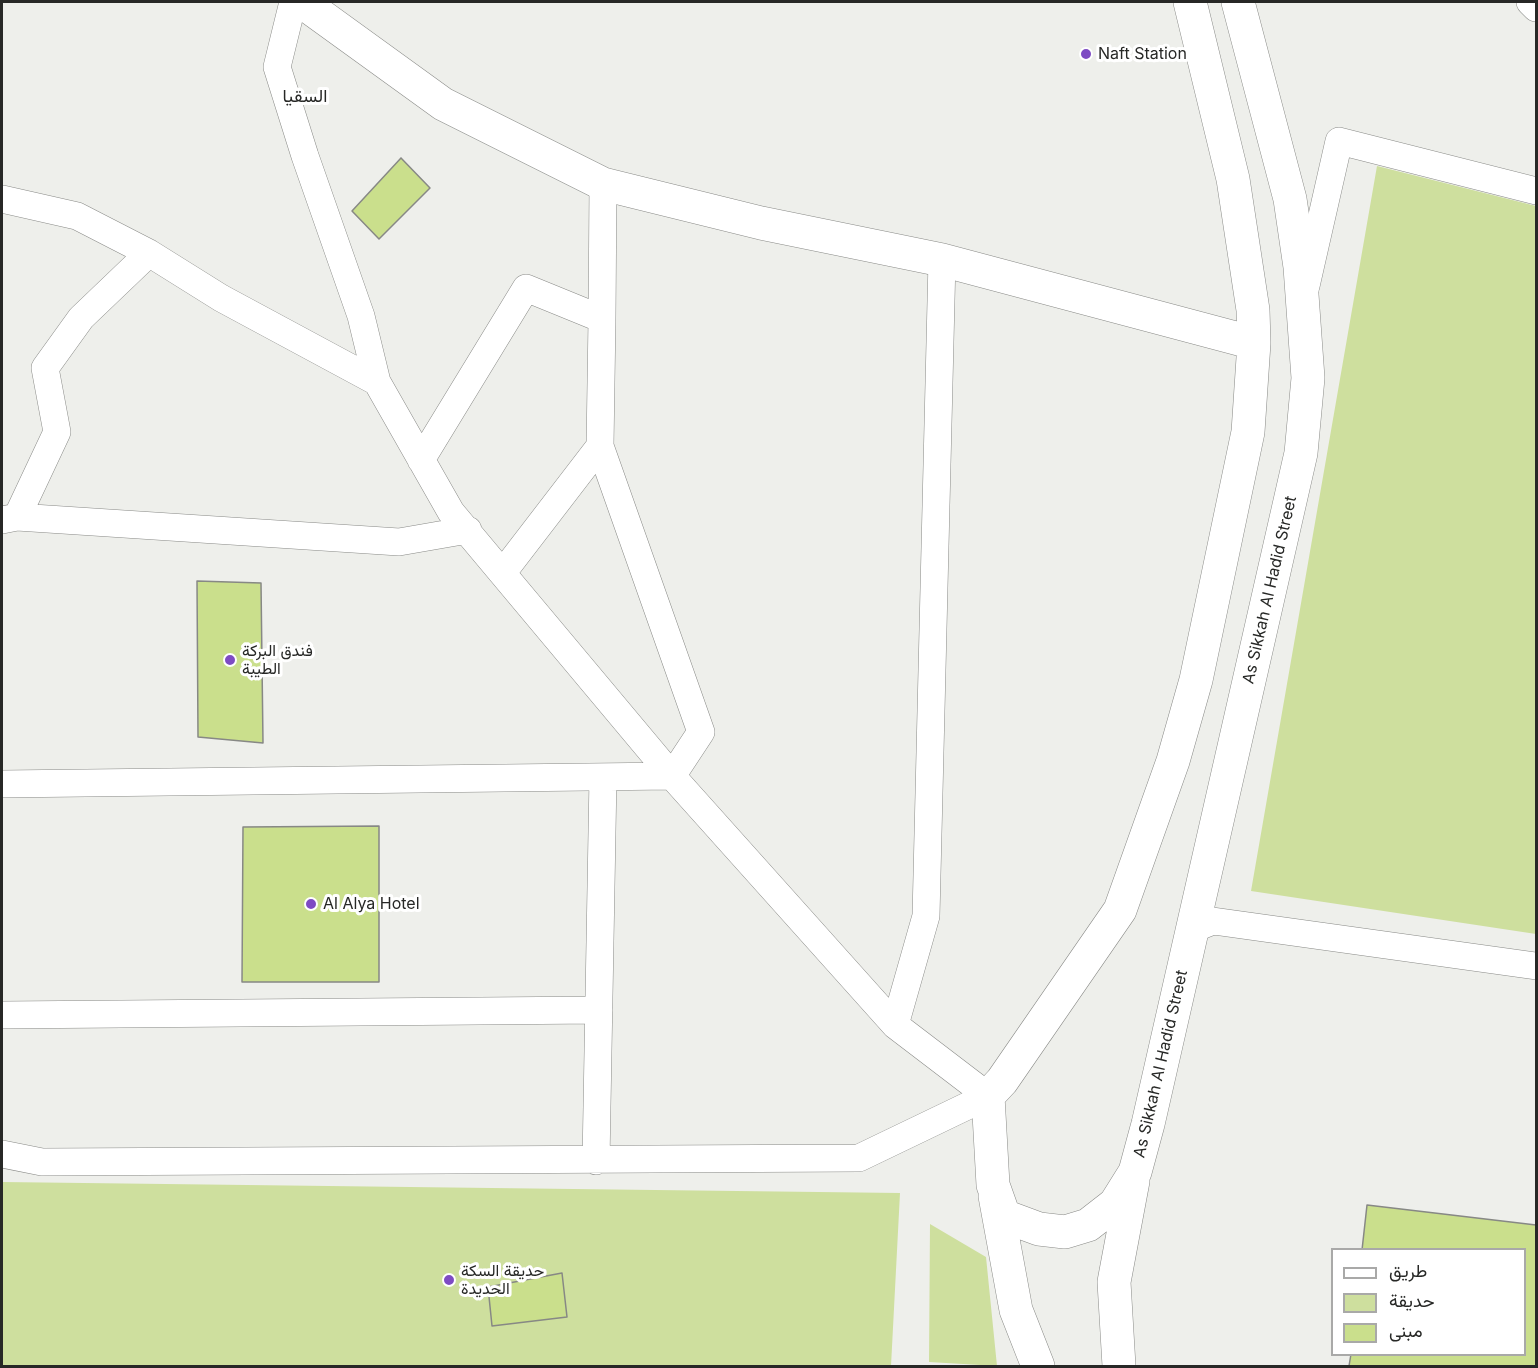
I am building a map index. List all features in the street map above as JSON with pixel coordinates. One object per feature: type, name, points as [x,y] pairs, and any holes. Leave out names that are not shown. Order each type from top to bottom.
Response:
[{"type":"main road","points":[[302,2],[443,104],[603,184],[761,223],[942,260],[1254,342]]},
{"type":"main road","points":[[988,1096],[1002,1081],[1120,910],[1143,848],[1196,680],[1248,432],[1254,342],[1253,310],[1233,179],[1190,2]]},
{"type":"main road","name":"As Sikkah Al Hadid Street","points":[[988,1096],[993,1185],[1004,1216],[1040,1229],[1065,1232],[1088,1225],[1115,1204],[1135,1172],[1149,1124],[1301,453],[1308,378],[1290,199],[1239,2]]},
{"type":"main road","points":[[1119,1366],[1114,1282],[1135,1172]]},
{"type":"main road","points":[[993,1185],[1016,1310],[1038,1366]]},
{"type":"street","points":[[2,1154],[42,1162],[471,1158],[596,1161],[859,1158],[988,1096],[895,1025],[672,776],[504,571],[451,512],[377,382],[361,316],[305,156],[277,67],[293,2]]},
{"type":"street","points":[[1530,2],[1536,8]]},
{"type":"street","points":[[1302,302],[1339,141],[1536,191]]},
{"type":"street","points":[[603,184],[600,446],[701,732],[672,776]]},
{"type":"street","points":[[2,199],[77,216],[148,253],[221,298],[377,382]]},
{"type":"street","points":[[148,253],[81,318],[45,368],[57,432],[9,518],[399,542],[468,530]]},
{"type":"street","points":[[895,1025],[926,916],[942,260]]},
{"type":"street","points":[[422,460],[526,288],[602,319]]},
{"type":"street","points":[[504,571],[600,446]]},
{"type":"street","points":[[2,784],[672,776]]},
{"type":"street","points":[[596,1161],[603,777]]},
{"type":"street","points":[[1193,928],[1213,921],[1536,966]]},
{"type":"street","points":[[2,1015],[599,1010]]},
{"type":"green space","points":[[1377,166],[1536,206],[1536,934],[1251,891]]},
{"type":"green space","name":"حديقة السكة الحديدة","points":[[2,1182],[900,1193],[891,1366],[2,1366]]},
{"type":"green space","points":[[930,1224],[986,1257],[997,1366],[929,1362]]},
{"type":"building","points":[[401,158],[430,188],[379,239],[352,211]]},
{"type":"building","name":"فندق البركة الطيبة","points":[[197,581],[261,583],[263,743],[198,737]]},
{"type":"building","name":"Al Alya Hotel","points":[[379,826],[379,982],[242,982],[243,827]]},
{"type":"building","points":[[1367,1205],[1536,1225],[1536,1366],[1349,1366],[1351,1356],[1526,1356],[1526,1248],[1362,1248]]},
{"type":"building","points":[[562,1273],[567,1317],[492,1326],[488,1287]]},
{"type":"place","name":"Naft Station","points":[[1086,54]]},
{"type":"place","name":"فندق البركة الطيبة","points":[[230,660]]},
{"type":"place","name":"Al Alya Hotel","points":[[311,904]]},
{"type":"place","name":"حديقة السكة الحديدة","points":[[449,1280]]},
{"type":"district","name":"السقيا","points":[[305,97]]}]
